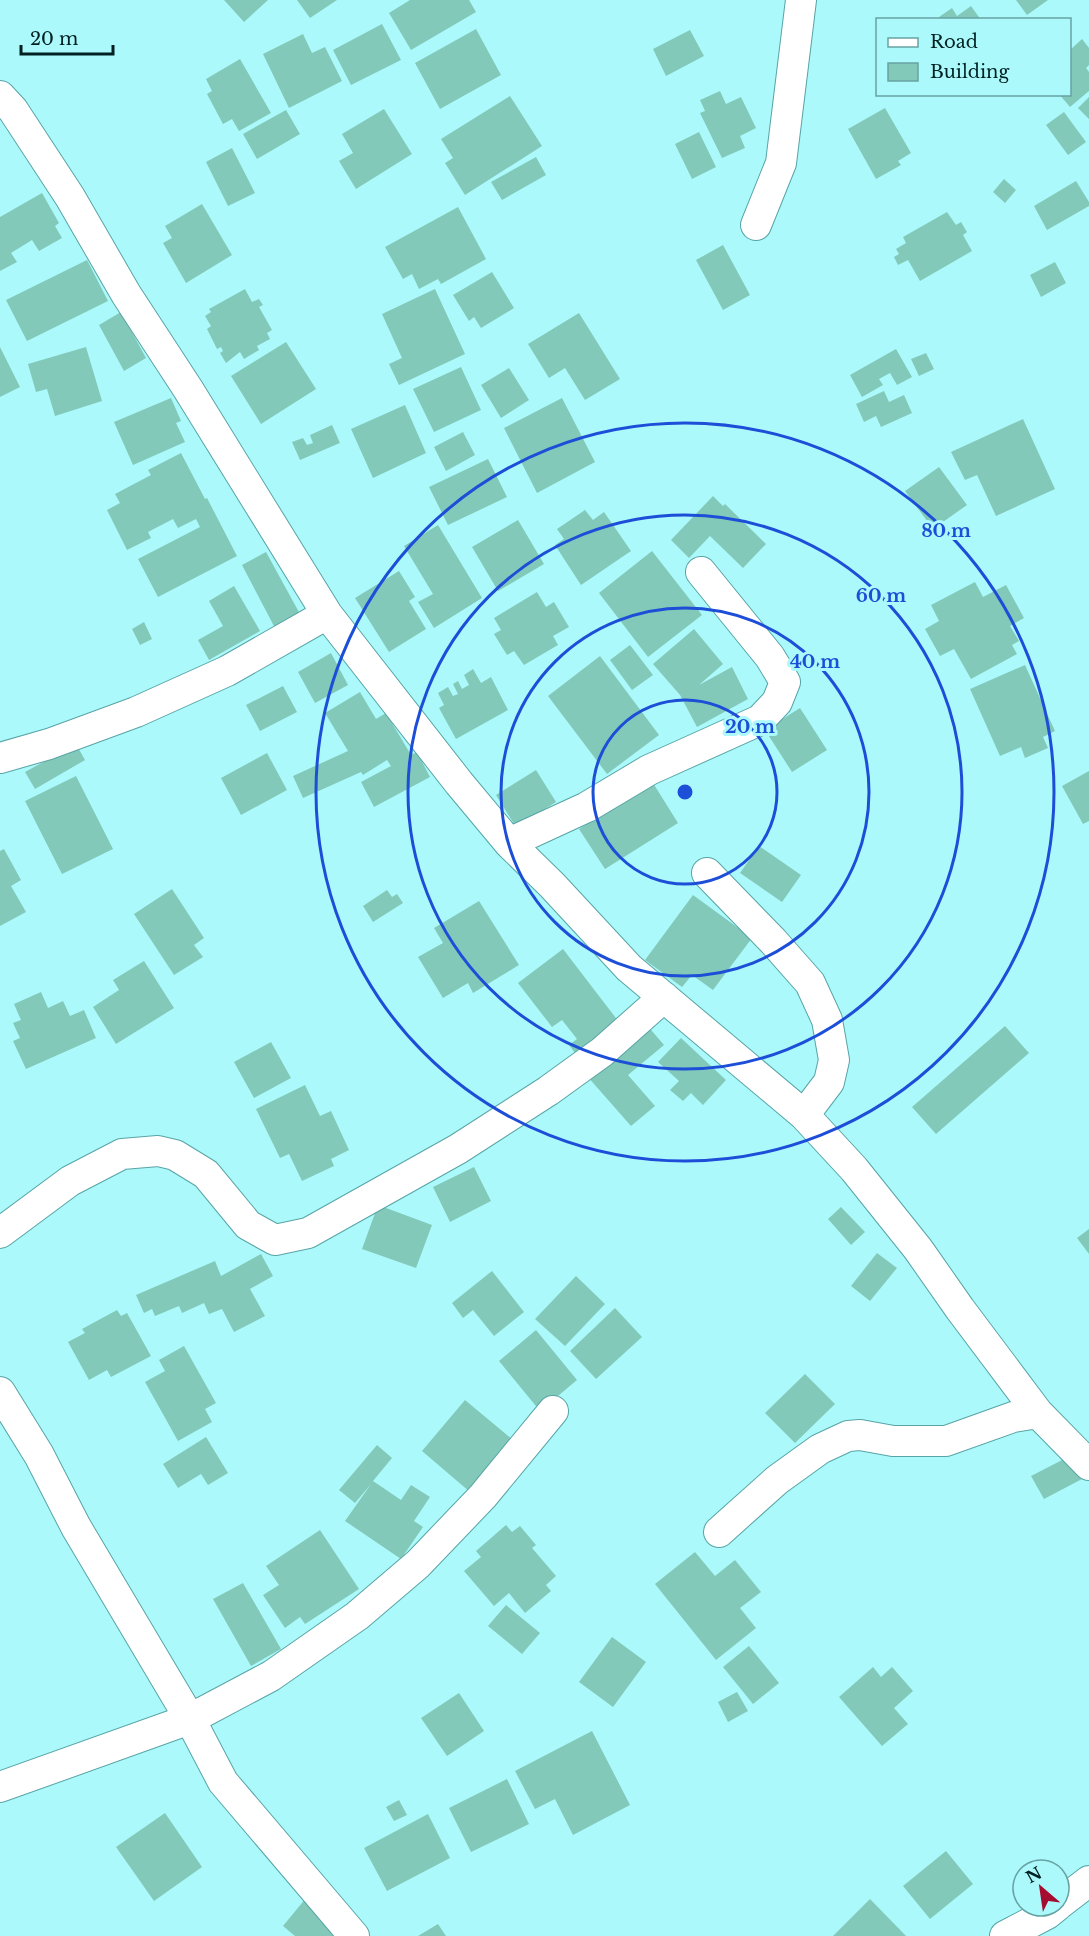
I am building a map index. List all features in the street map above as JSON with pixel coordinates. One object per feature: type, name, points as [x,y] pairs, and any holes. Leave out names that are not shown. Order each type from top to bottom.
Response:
[{"type":"street","points":[[756,225],[781,163],[801,0]]},
{"type":"street","points":[[0,96],[13,110],[70,197],[126,294],[188,389],[327,614],[459,783],[509,843],[552,885],[628,968],[804,1114],[854,1170],[918,1249],[1038,1413],[1089,1465]]},
{"type":"street","points":[[509,843],[587,807],[649,770],[760,720],[777,702],[784,682],[780,673],[770,657],[701,572]]},
{"type":"street","points":[[0,758],[49,744],[136,712],[227,671],[327,614]]},
{"type":"street","points":[[707,873],[810,983],[827,1020],[834,1060],[829,1082],[804,1114]]},
{"type":"street","points":[[0,1233],[70,1181],[101,1164],[122,1154],[158,1151],[175,1155],[206,1174],[248,1225],[275,1240],[308,1233],[458,1149],[548,1091],[602,1052],[664,997]]},
{"type":"street","points":[[1,1396],[39,1455],[76,1527],[190,1719],[224,1782],[354,1936]]},
{"type":"street","points":[[0,1787],[190,1719],[271,1676],[357,1616],[418,1564],[483,1496],[553,1411]]},
{"type":"street","points":[[719,1532],[777,1480],[820,1449],[848,1436],[860,1435],[893,1441],[946,1441],[1013,1417],[1038,1413]]},
{"type":"street","points":[[1071,1895],[1089,1881]]},
{"type":"street","points":[[1005,1936],[1039,1918]]},
{"type":"building","points":[[224,0],[268,0],[244,22]]},
{"type":"building","points":[[297,0],[337,0],[310,18]]},
{"type":"building","points":[[410,0],[469,0],[476,12],[411,50],[389,13]]},
{"type":"building","points":[[1016,0],[1048,0],[1027,15]]},
{"type":"building","points":[[971,6],[980,18],[939,17],[952,8],[957,16]]},
{"type":"building","points":[[382,24],[401,60],[351,85],[333,50]]},
{"type":"building","points":[[476,29],[501,75],[440,109],[415,63]]},
{"type":"building","points":[[690,30],[704,56],[666,76],[653,49]]},
{"type":"building","points":[[303,34],[312,53],[325,47],[342,81],[289,108],[263,54]]},
{"type":"building","points":[[1082,39],[1089,48],[1089,65],[1086,68],[1089,72],[1089,91],[1070,107],[1061,96],[1071,96],[1071,49]]},
{"type":"building","points":[[240,59],[271,113],[239,131],[232,119],[223,124],[207,94],[212,91],[206,79]]},
{"type":"building","points":[[720,91],[726,104],[741,97],[756,128],[740,136],[745,148],[722,158],[700,113],[705,111],[700,100]]},
{"type":"building","points":[[510,96],[542,146],[465,195],[445,163],[453,158],[441,139]]},
{"type":"building","points":[[1089,97],[1089,119],[1078,108]]},
{"type":"building","points":[[885,108],[911,153],[898,161],[901,165],[876,179],[848,129]]},
{"type":"building","points":[[384,109],[412,154],[356,189],[339,161],[353,153],[342,134]]},
{"type":"building","points":[[286,110],[300,134],[257,159],[243,134]]},
{"type":"building","points":[[1064,112],[1086,142],[1068,155],[1046,125]]},
{"type":"building","points":[[699,132],[716,167],[692,179],[675,144]]},
{"type":"building","points":[[232,148],[255,193],[228,206],[206,162]]},
{"type":"building","points":[[536,157],[546,175],[502,200],[491,182]]},
{"type":"building","points":[[1004,179],[1016,190],[1005,203],[993,192]]},
{"type":"building","points":[[1076,181],[1089,202],[1089,206],[1047,230],[1034,206]]},
{"type":"building","points":[[42,193],[59,223],[55,226],[62,238],[39,251],[32,240],[11,253],[17,262],[0,271],[0,217]]},
{"type":"building","points":[[202,204],[232,255],[186,283],[163,243],[172,238],[165,226]]},
{"type":"building","points":[[458,207],[486,259],[441,284],[438,279],[419,289],[412,274],[403,279],[385,247]]},
{"type":"building","points":[[947,212],[956,225],[961,222],[967,232],[963,235],[972,251],[920,281],[908,260],[898,265],[894,257],[899,254],[896,249],[906,243],[903,237]]},
{"type":"building","points":[[723,245],[750,295],[723,310],[696,260]]},
{"type":"building","points":[[87,260],[108,301],[27,341],[6,300]]},
{"type":"building","points":[[1055,262],[1066,283],[1041,297],[1030,275]]},
{"type":"building","points":[[492,272],[514,308],[481,328],[474,317],[469,321],[453,295]]},
{"type":"building","points":[[245,289],[252,302],[259,299],[263,305],[259,307],[272,330],[267,333],[270,339],[257,346],[259,350],[244,359],[240,352],[226,363],[220,353],[223,351],[221,347],[217,349],[207,329],[211,326],[205,316],[211,312],[209,309]]},
{"type":"building","points":[[435,289],[465,354],[399,385],[389,364],[402,358],[382,314]]},
{"type":"building","points":[[121,312],[146,358],[124,371],[99,325]]},
{"type":"building","points":[[579,313],[620,379],[585,400],[565,368],[549,378],[528,344]]},
{"type":"building","points":[[286,342],[316,389],[261,424],[231,376]]},
{"type":"building","points":[[0,347],[20,387],[0,397]]},
{"type":"building","points":[[86,347],[102,401],[55,416],[47,389],[36,392],[28,364]]},
{"type":"building","points":[[896,349],[912,377],[897,385],[890,373],[879,379],[883,385],[862,397],[850,375]]},
{"type":"building","points":[[926,353],[934,369],[919,376],[911,359]]},
{"type":"building","points":[[461,367],[481,410],[434,432],[413,389]]},
{"type":"building","points":[[509,368],[529,400],[501,418],[481,385]]},
{"type":"building","points":[[884,391],[889,402],[904,395],[912,413],[881,427],[876,416],[864,422],[856,404]]},
{"type":"building","points":[[171,398],[181,421],[176,423],[185,442],[133,465],[114,422]]},
{"type":"building","points":[[562,398],[595,462],[537,493],[504,428]]},
{"type":"building","points":[[405,405],[426,453],[373,478],[351,429]]},
{"type":"building","points":[[1023,419],[1055,489],[996,516],[977,475],[965,480],[951,452]]},
{"type":"building","points":[[332,425],[340,443],[300,460],[292,442],[303,438],[307,445],[313,443],[310,435]]},
{"type":"building","points":[[463,432],[475,455],[446,471],[434,447]]},
{"type":"building","points":[[181,453],[237,556],[158,597],[138,559],[200,527],[196,519],[178,528],[173,519],[148,532],[151,538],[127,550],[107,510],[120,503],[115,494],[151,475],[148,470]]},
{"type":"building","points":[[488,459],[507,497],[448,525],[429,487]]},
{"type":"building","points":[[939,467],[967,505],[933,529],[905,491]]},
{"type":"building","points":[[713,496],[723,506],[725,504],[766,544],[743,568],[710,536],[689,558],[671,540]]},
{"type":"building","points":[[585,510],[593,520],[604,512],[631,551],[581,585],[555,545],[564,539],[557,529]]},
{"type":"building","points":[[518,520],[544,564],[498,591],[472,547]]},
{"type":"building","points":[[438,525],[482,598],[434,628],[418,602],[433,594],[404,546]]},
{"type":"building","points":[[652,551],[702,615],[648,657],[599,593]]},
{"type":"building","points":[[266,552],[300,614],[275,628],[242,565]]},
{"type":"building","points":[[399,571],[415,597],[409,601],[426,629],[389,652],[355,598]]},
{"type":"building","points":[[975,582],[983,597],[1006,585],[1024,618],[1010,626],[1019,641],[1012,645],[1017,654],[971,679],[954,649],[940,656],[925,629],[939,621],[931,605]]},
{"type":"building","points":[[234,586],[260,631],[209,660],[198,640],[223,626],[209,601]]},
{"type":"building","points":[[537,592],[546,607],[554,602],[569,627],[553,636],[558,645],[524,665],[514,651],[507,655],[494,634],[501,630],[494,618]]},
{"type":"building","points":[[144,622],[152,639],[140,645],[132,629]]},
{"type":"building","points":[[694,629],[723,664],[699,685],[732,667],[748,699],[697,727],[680,695],[653,664]]},
{"type":"building","points":[[630,645],[653,675],[632,690],[610,660]]},
{"type":"building","points":[[331,653],[348,685],[315,703],[298,672]]},
{"type":"building","points":[[600,656],[659,735],[607,774],[548,696]]},
{"type":"building","points":[[1025,665],[1055,731],[1043,737],[1048,748],[1025,758],[1021,747],[1000,756],[970,689]]},
{"type":"building","points":[[473,669],[481,683],[491,677],[508,710],[456,739],[439,708],[444,705],[438,693],[448,687],[453,696],[458,694],[453,684],[458,681],[462,689],[469,685],[464,675]]},
{"type":"building","points":[[283,686],[297,712],[260,731],[246,705]]},
{"type":"building","points":[[360,692],[376,719],[386,713],[411,755],[417,752],[430,777],[374,807],[361,782],[391,766],[387,760],[363,775],[361,772],[303,798],[293,776],[348,751],[325,713]]},
{"type":"building","points":[[800,708],[827,750],[792,772],[765,730]]},
{"type":"building","points":[[76,744],[85,760],[35,789],[25,772]]},
{"type":"building","points":[[267,753],[287,790],[241,815],[221,778]]},
{"type":"building","points":[[536,770],[556,802],[516,827],[496,795]]},
{"type":"building","points":[[1089,771],[1089,821],[1083,824],[1062,786]]},
{"type":"building","points":[[76,776],[113,849],[62,874],[25,801]]},
{"type":"building","points":[[653,783],[678,823],[605,869],[579,829]]},
{"type":"building","points":[[759,846],[801,875],[782,902],[740,873]]},
{"type":"building","points":[[4,849],[21,880],[11,886],[26,912],[0,926],[0,851]]},
{"type":"building","points":[[172,889],[204,938],[194,945],[203,957],[174,975],[134,914]]},
{"type":"building","points":[[387,890],[392,897],[397,894],[403,903],[373,922],[363,906]]},
{"type":"building","points":[[693,895],[752,938],[713,990],[692,975],[682,987],[645,960]]},
{"type":"building","points":[[479,901],[519,965],[473,993],[468,983],[443,998],[418,957],[443,943],[434,928]]},
{"type":"building","points":[[563,949],[622,1026],[579,1058],[569,1045],[577,1039],[562,1020],[552,1027],[518,983]]},
{"type":"building","points":[[144,961],[174,1008],[116,1044],[93,1007],[119,990],[113,980]]},
{"type":"building","points":[[41,992],[48,1008],[63,1001],[70,1016],[84,1010],[96,1038],[26,1069],[13,1041],[20,1038],[13,1023],[21,1020],[14,1004]]},
{"type":"building","points":[[646,1024],[664,1045],[628,1075],[655,1106],[631,1126],[587,1076]]},
{"type":"building","points":[[1005,1026],[1029,1053],[936,1134],[912,1107]]},
{"type":"building","points":[[681,1038],[726,1080],[703,1105],[691,1093],[683,1101],[670,1090],[679,1081],[658,1062]]},
{"type":"building","points":[[271,1042],[291,1078],[254,1098],[234,1062]]},
{"type":"building","points":[[305,1085],[320,1116],[331,1111],[349,1150],[331,1159],[334,1166],[302,1181],[289,1154],[280,1158],[256,1109]]},
{"type":"building","points":[[474,1167],[491,1201],[450,1222],[433,1187]]},
{"type":"building","points":[[378,1205],[432,1225],[416,1268],[362,1249]]},
{"type":"building","points":[[841,1207],[865,1232],[851,1245],[828,1219]]},
{"type":"building","points":[[1089,1229],[1089,1254],[1077,1238]]},
{"type":"building","points":[[877,1253],[897,1268],[870,1301],[851,1286]]},
{"type":"building","points":[[261,1254],[273,1276],[250,1289],[265,1316],[234,1332],[222,1309],[209,1314],[204,1303],[182,1313],[179,1306],[155,1316],[152,1309],[144,1313],[136,1295],[215,1261],[221,1276]]},
{"type":"building","points":[[492,1271],[524,1312],[494,1336],[473,1310],[463,1318],[452,1303]]},
{"type":"building","points":[[576,1276],[605,1304],[565,1346],[535,1319]]},
{"type":"building","points":[[615,1308],[642,1337],[596,1379],[570,1351]]},
{"type":"building","points":[[117,1310],[121,1316],[127,1313],[151,1356],[111,1377],[107,1370],[89,1380],[68,1342],[85,1333],[82,1329]]},
{"type":"building","points":[[536,1330],[577,1380],[540,1411],[499,1361]]},
{"type":"building","points":[[184,1346],[216,1403],[205,1409],[212,1422],[178,1441],[145,1382],[165,1371],[159,1360]]},
{"type":"building","points":[[805,1374],[835,1404],[795,1443],[765,1413]]},
{"type":"building","points":[[465,1400],[513,1440],[470,1492],[422,1451]]},
{"type":"building","points":[[206,1437],[228,1473],[208,1485],[201,1474],[178,1488],[163,1464]]},
{"type":"building","points":[[377,1445],[392,1458],[373,1481],[401,1500],[411,1485],[430,1497],[414,1521],[423,1527],[401,1559],[345,1521],[371,1484],[355,1503],[339,1490]]},
{"type":"building","points":[[1070,1456],[1082,1479],[1044,1499],[1031,1476]]},
{"type":"building","points":[[506,1525],[512,1532],[520,1526],[536,1545],[532,1548],[556,1576],[546,1585],[551,1591],[525,1613],[509,1593],[494,1606],[464,1571],[481,1557],[476,1551]]},
{"type":"building","points":[[320,1530],[359,1589],[305,1624],[300,1617],[285,1628],[263,1595],[279,1585],[266,1566]]},
{"type":"building","points":[[695,1552],[715,1576],[735,1560],[761,1592],[740,1608],[756,1628],[716,1660],[655,1584]]},
{"type":"building","points":[[243,1583],[281,1649],[251,1666],[213,1599]]},
{"type":"building","points":[[506,1605],[540,1633],[522,1654],[488,1626]]},
{"type":"building","points":[[612,1637],[646,1662],[613,1707],[579,1682]]},
{"type":"building","points":[[749,1646],[779,1683],[753,1704],[723,1667]]},
{"type":"building","points":[[873,1667],[881,1677],[892,1667],[913,1691],[894,1708],[908,1724],[882,1746],[839,1697]]},
{"type":"building","points":[[737,1692],[748,1711],[728,1722],[718,1702]]},
{"type":"building","points":[[459,1693],[484,1731],[447,1756],[421,1718]]},
{"type":"building","points":[[592,1731],[630,1805],[573,1835],[555,1799],[535,1809],[515,1771]]},
{"type":"building","points":[[507,1779],[529,1824],[471,1852],[449,1808]]},
{"type":"building","points":[[399,1800],[407,1815],[394,1821],[386,1807]]},
{"type":"building","points":[[165,1813],[202,1867],[154,1901],[116,1847]]},
{"type":"building","points":[[428,1814],[450,1858],[387,1891],[364,1848]]},
{"type":"building","points":[[946,1851],[973,1884],[930,1919],[903,1886]]},
{"type":"building","points":[[306,1898],[340,1936],[295,1936],[283,1926]]},
{"type":"building","points":[[870,1899],[906,1936],[833,1936]]},
{"type":"building","points":[[438,1924],[446,1936],[418,1936]]}]
